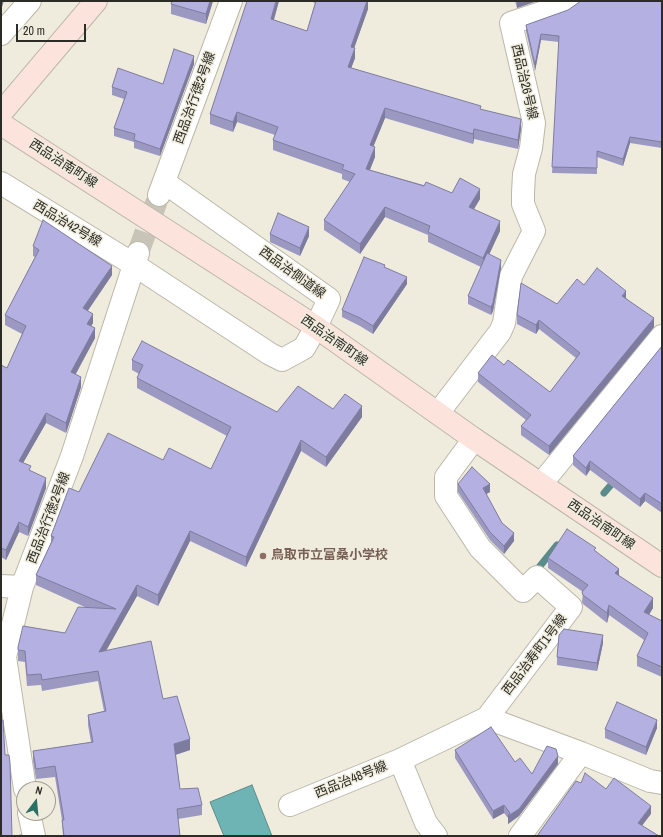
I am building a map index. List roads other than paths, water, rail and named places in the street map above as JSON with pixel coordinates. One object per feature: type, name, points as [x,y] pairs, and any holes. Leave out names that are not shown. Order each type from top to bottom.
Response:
[{"type":"street","points":[[1,34],[30,1]]},
{"type":"street","points":[[1,113],[96,1]]},
{"type":"street","name":"西品治行徳2号線","points":[[161,188],[232,1]]},
{"type":"street","name":"西品治26号線","points":[[438,413],[500,332],[504,323],[511,276],[534,231],[523,204],[524,174],[531,148],[534,123],[511,23],[562,6],[570,1]]},
{"type":"street","name":"西品治南町線","points":[[1,124],[316,327],[474,439],[662,566]]},
{"type":"street","name":"西品治42号線","points":[[1,183],[136,258]]},
{"type":"street","name":"西品治側道線","points":[[136,258],[282,360],[304,348],[329,299],[161,188]]},
{"type":"street","name":"西品治行徳2号線","points":[[23,781],[7,707],[5,657],[22,587],[72,456],[136,258]]},
{"type":"street","points":[[541,484],[662,336]]},
{"type":"street","name":"西品治寿町1号線","points":[[474,439],[446,477],[446,496],[480,548],[523,590],[537,577],[571,607],[487,718]]},
{"type":"street","points":[[1,586],[22,587]]},
{"type":"street","points":[[400,760],[487,718],[581,753],[650,781],[662,783]]},
{"type":"street","points":[[520,836],[581,753]]},
{"type":"street","name":"西品治48号線","points":[[290,805],[400,760],[426,823],[436,836]]},
{"type":"street","points":[[31,821],[34,836]]},
{"type":"water","points":[[252,785],[272,836],[224,836],[210,802]]},
{"type":"waterway","points":[[604,493],[616,479]]},
{"type":"waterway","points":[[536,571],[557,545]]},
{"type":"tunnel","points":[[138,253],[159,195]]},
{"type":"place","name":"鳥取市立富桑小学校","points":[[263,556]]}]
